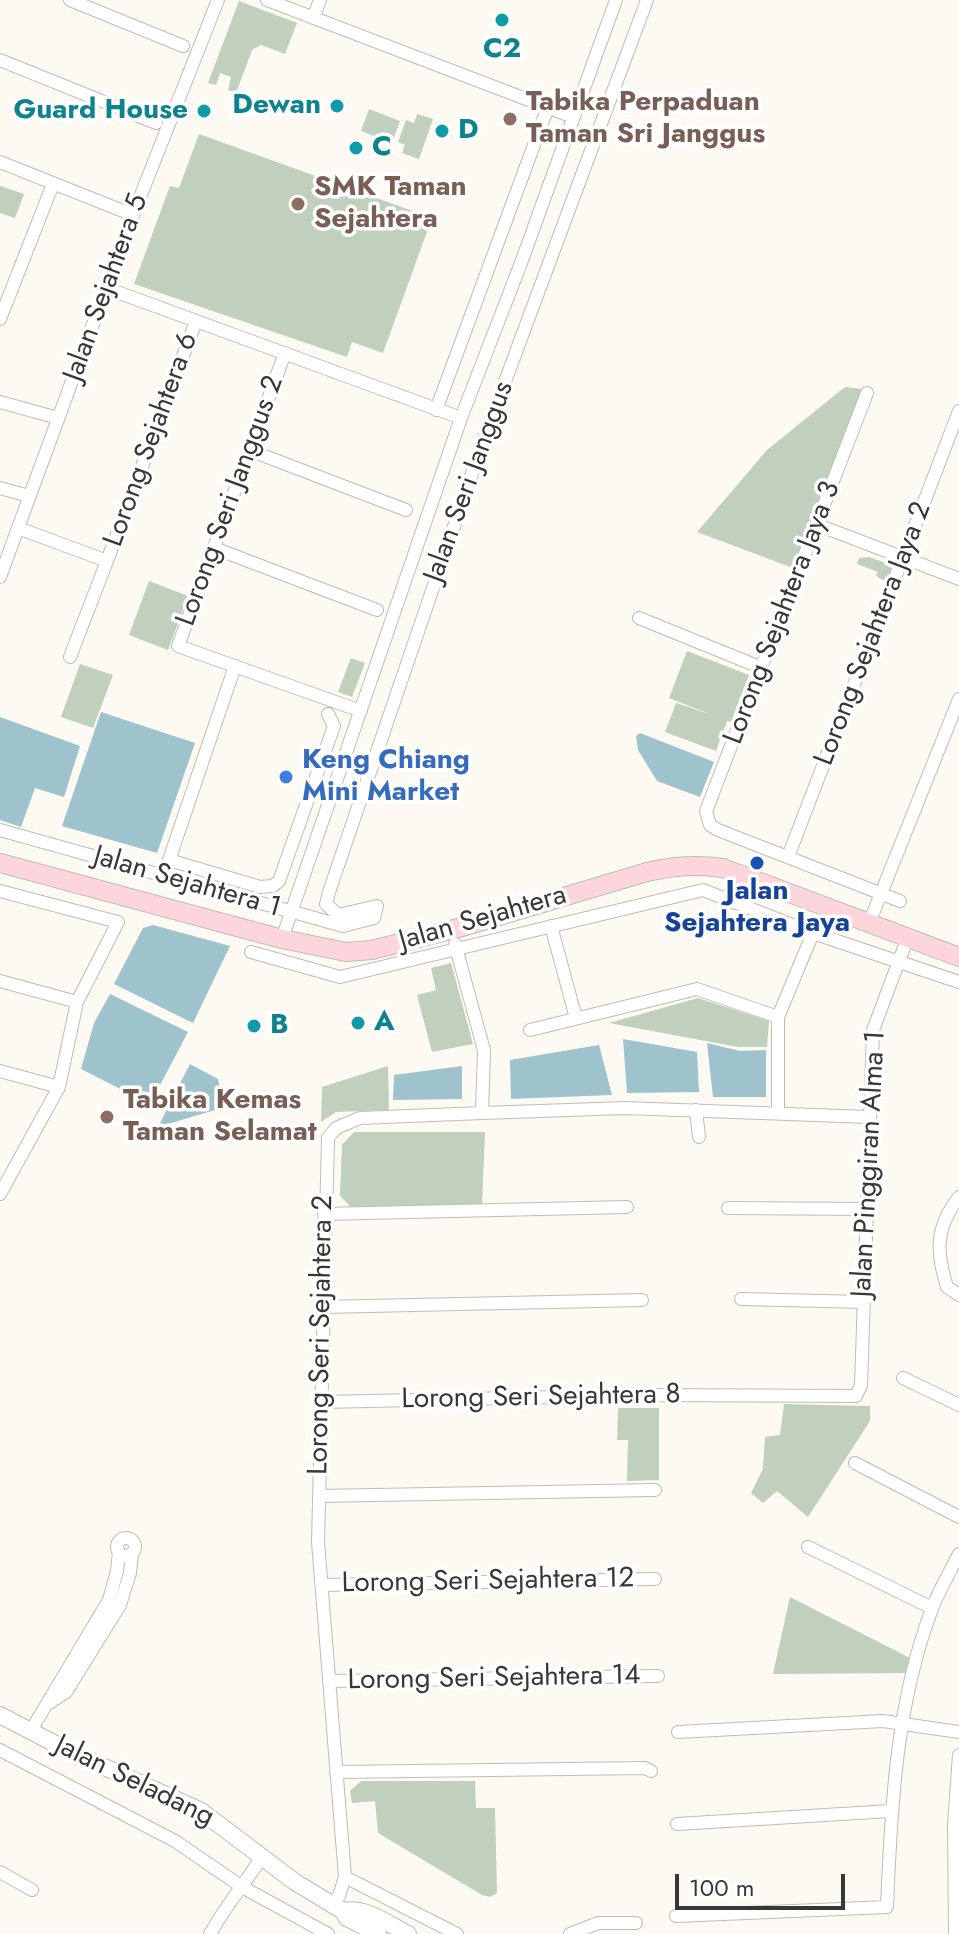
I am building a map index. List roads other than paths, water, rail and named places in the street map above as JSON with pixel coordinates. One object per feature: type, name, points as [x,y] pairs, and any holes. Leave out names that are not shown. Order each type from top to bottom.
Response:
[{"type":"main road","name":"Jalan Sejahtera","points":[[0,863],[282,939],[346,952],[372,950],[451,930],[647,872],[672,866],[698,865],[723,868],[959,957]]},
{"type":"street","points":[[70,0],[183,46]]},
{"type":"street","name":"Jalan Sejahtera 5","points":[[0,577],[133,215],[218,0]]},
{"type":"street","points":[[267,0],[573,117]]},
{"type":"street","points":[[313,18],[320,0]]},
{"type":"street","name":"Jalan Seri Janggus","points":[[282,939],[461,418],[616,0]]},
{"type":"street","name":"Jalan Seri Janggus","points":[[374,918],[377,906],[338,915],[330,911],[326,904],[487,430],[548,273],[647,0]]},
{"type":"street","points":[[0,60],[156,123]]},
{"type":"street","name":"Jalan Seri Janggus","points":[[436,410],[548,107]]},
{"type":"street","points":[[0,162],[133,215]]},
{"type":"street","points":[[0,319],[53,184]]},
{"type":"street","points":[[521,263],[548,273]]},
{"type":"street","points":[[106,288],[461,418]]},
{"type":"street","name":"Lorong Sejahtera 6","points":[[18,528],[107,561],[196,321]]},
{"type":"street","name":"Lorong Seri Janggus 2","points":[[285,353],[178,646],[361,711]]},
{"type":"street","name":"Lorong Sejahtera Jaya 3","points":[[788,857],[718,830],[710,825],[706,811],[867,393]]},
{"type":"street","points":[[0,402],[58,418]]},
{"type":"street","name":"Lorong Sejahtera Jaya 2","points":[[788,857],[959,411]]},
{"type":"street","points":[[249,450],[406,510]]},
{"type":"street","points":[[0,488],[29,496]]},
{"type":"street","points":[[818,525],[959,579]]},
{"type":"street","points":[[214,548],[377,610]]},
{"type":"street","points":[[70,657],[107,561]]},
{"type":"street","points":[[407,576],[433,585]]},
{"type":"street","points":[[639,618],[762,668]]},
{"type":"street","points":[[164,876],[235,666]]},
{"type":"street","points":[[870,921],[959,699]]},
{"type":"street","points":[[169,860],[260,887],[273,886],[279,881],[334,726],[328,714]]},
{"type":"street","points":[[306,805],[327,812]]},
{"type":"street","name":"Jalan Sejahtera 1","points":[[0,830],[343,926],[374,918]]},
{"type":"street","points":[[788,857],[900,901]]},
{"type":"street","points":[[251,952],[340,977],[703,890],[813,933],[959,982]]},
{"type":"street","points":[[0,891],[118,922],[77,1002],[59,1087],[0,1194]]},
{"type":"street","points":[[551,926],[576,1018]]},
{"type":"street","points":[[451,930],[484,1050],[482,1113]]},
{"type":"street","points":[[778,1113],[778,1017],[813,933]]},
{"type":"street","name":"Jalan Pinggiran Alma 1","points":[[856,1396],[861,1385],[873,1030],[908,937]]},
{"type":"street","points":[[0,981],[77,1002]]},
{"type":"street","points":[[530,1030],[697,989],[778,1017]]},
{"type":"street","points":[[0,1071],[59,1087]]},
{"type":"street","name":"Lorong Seri Sejahtera 2","points":[[345,1877],[318,1542],[328,1138],[336,1128],[360,1118],[482,1113],[625,1108],[869,1117]]},
{"type":"street","points":[[696,1110],[699,1137]]},
{"type":"street","points":[[959,1197],[941,1230],[938,1249],[947,1287],[959,1295]]},
{"type":"street","points":[[324,1214],[627,1207]]},
{"type":"street","points":[[728,1208],[866,1209]]},
{"type":"street","points":[[741,1299],[863,1302]]},
{"type":"street","points":[[323,1307],[642,1300]]},
{"type":"street","points":[[903,1378],[959,1405]]},
{"type":"street","name":"Lorong Seri Sejahtera 8","points":[[321,1402],[856,1396]]},
{"type":"street","points":[[855,1463],[959,1517]]},
{"type":"street","points":[[319,1496],[655,1490]]},
{"type":"street","points":[[808,1547],[932,1608]]},
{"type":"street","points":[[30,1732],[49,1703],[66,1692],[120,1605],[128,1582],[126,1553]]},
{"type":"street","points":[[676,1916],[887,1907],[891,1811],[913,1670],[932,1608],[959,1554]]},
{"type":"street","name":"Lorong Seri Sejahtera 12","points":[[322,1585],[655,1579]]},
{"type":"street","name":"Lorong Seri Sejahtera 14","points":[[329,1681],[658,1676]]},
{"type":"street","name":"Jalan Seladang","points":[[0,1715],[30,1732],[201,1811],[295,1882],[338,1907],[347,1918],[378,1934]]},
{"type":"street","points":[[678,1732],[883,1721],[959,1732]]},
{"type":"street","points":[[0,1750],[175,1841],[242,1887],[328,1934]]},
{"type":"street","points":[[955,1934],[954,1824],[959,1755]]},
{"type":"street","points":[[336,1772],[645,1768],[651,1771]]},
{"type":"street","points":[[677,1824],[891,1811]]},
{"type":"street","points":[[210,1934],[226,1905],[262,1857]]},
{"type":"street","points":[[0,1872],[32,1890]]},
{"type":"street","points":[[338,1907],[345,1877],[457,1934]]},
{"type":"street","name":"Jalan Seladang","points":[[338,1907],[365,1912],[408,1934]]},
{"type":"street","points":[[570,1934],[598,1923],[636,1923]]},
{"type":"water","points":[[101,712],[195,743],[157,853],[62,826]]},
{"type":"water","points":[[0,717],[80,746],[64,797],[35,788],[21,827],[0,820]]},
{"type":"water","points":[[640,733],[714,762],[700,797],[657,781],[638,750],[636,736]]},
{"type":"water","points":[[153,925],[230,946],[193,1023],[114,984],[143,928]]},
{"type":"water","points":[[110,994],[188,1032],[150,1104],[81,1069],[94,1023]]},
{"type":"water","points":[[623,1039],[697,1052],[699,1092],[627,1093]]},
{"type":"water","points":[[707,1043],[740,1051],[766,1050],[766,1097],[713,1097]]},
{"type":"water","points":[[599,1045],[612,1095],[511,1099],[510,1060]]},
{"type":"water","points":[[190,1064],[218,1079],[225,1107],[158,1127]]},
{"type":"water","points":[[462,1066],[462,1099],[393,1100],[394,1075]]},
{"type":"place","name":"C2","points":[[502,20]]},
{"type":"place","name":"Dewan","points":[[337,106]]},
{"type":"place","name":"Guard House","points":[[204,111]]},
{"type":"place","name":"Tabika Perpaduan Taman Sri Janggus","points":[[510,119]]},
{"type":"place","name":"D","points":[[442,131]]},
{"type":"place","name":"C","points":[[356,148]]},
{"type":"place","name":"SMK Taman Sejahtera","points":[[298,204]]},
{"type":"place","name":"Keng Chiang Mini Market","points":[[286,777]]},
{"type":"place","name":"Jalan Sejahtera Jaya","points":[[757,863]]},
{"type":"place","name":"A","points":[[358,1023]]},
{"type":"place","name":"B","points":[[254,1026]]},
{"type":"place","name":"Tabika Kemas Taman Selamat","points":[[107,1117]]}]
